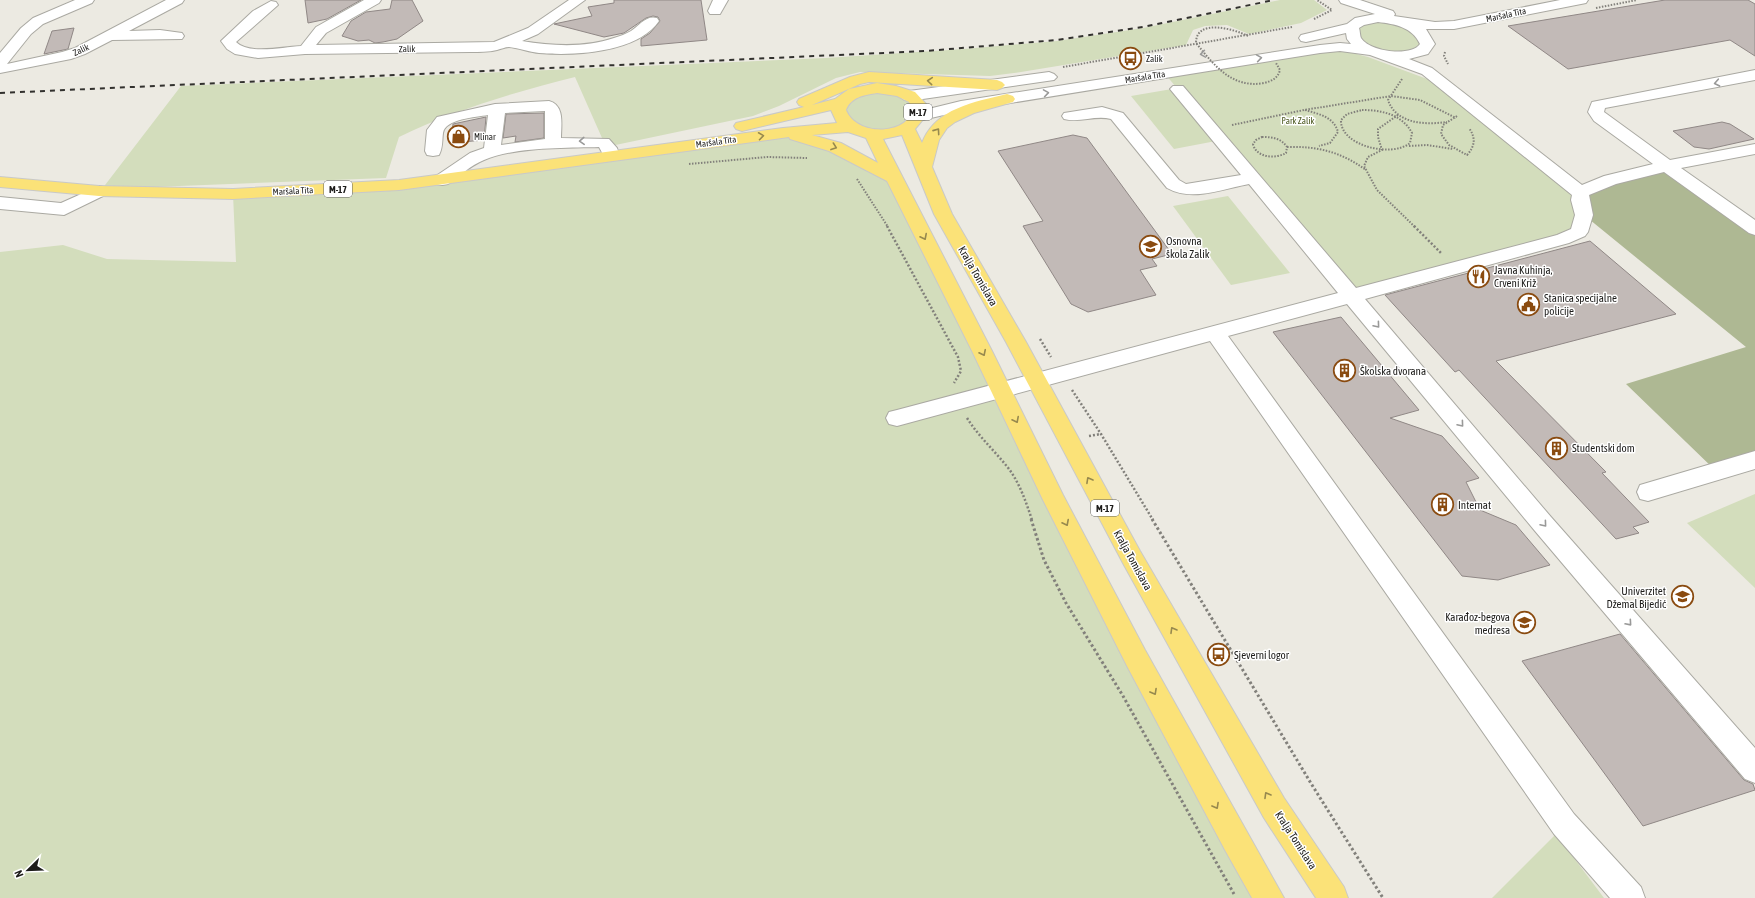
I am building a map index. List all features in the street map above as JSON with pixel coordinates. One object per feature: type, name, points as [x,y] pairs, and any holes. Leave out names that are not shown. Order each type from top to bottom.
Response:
[{"type":"main road","points":[[750,124],[861,78],[877,77],[997,85]]},
{"type":"main road","name":"M-17","points":[[840,103],[850,94],[865,89],[889,88],[909,96],[916,102],[919,108],[912,122],[897,132],[872,134],[849,127]]},
{"type":"main road","points":[[923,167],[936,132],[945,121],[964,111],[1007,99]]},
{"type":"main road","points":[[840,103],[838,116],[849,127]]},
{"type":"main road","name":"Maršala Tita","points":[[584,160],[840,103]]},
{"type":"main road","name":"Kralja Tomislava","points":[[912,122],[923,167],[943,214],[1049,378],[1132,558],[1274,808],[1333,898]]},
{"type":"main road","name":"Maršala Tita","points":[[0,182],[98,191],[234,194],[399,185],[783,133],[849,127]]},
{"type":"main road","points":[[783,133],[835,147],[894,178]]},
{"type":"main road","points":[[872,134],[1054,500],[1136,658],[1235,840],[1269,898]]},
{"type":"street","points":[[0,63],[26,31],[38,21],[87,0]]},
{"type":"street","name":"Zalik","points":[[0,68],[2,69],[66,56],[108,36],[176,0]]},
{"type":"street","points":[[305,50],[321,30],[374,0]]},
{"type":"street","name":"Zalik","points":[[271,6],[258,14],[228,41],[234,48],[247,52],[267,53],[305,50],[470,48],[496,46],[533,31],[578,0]]},
{"type":"street","name":"Maršala Tita","points":[[1401,22],[1435,26],[1454,25],[1581,0]]},
{"type":"street","points":[[1340,7],[1378,18],[1401,22],[1421,32],[1436,49],[1446,86]]},
{"type":"street","points":[[1340,7],[1384,13],[1415,20],[1474,22]]},
{"type":"street","points":[[1340,7],[1353,26],[1351,33],[1354,39],[1378,53],[1426,71],[1581,193]]},
{"type":"street","points":[[1340,7],[1331,26],[1315,43],[1368,57],[1446,86]]},
{"type":"street","name":"Maršala Tita","points":[[912,122],[961,106],[1315,43],[1353,26],[1360,21],[1378,18]]},
{"type":"street","name":"Zalik","points":[[507,42],[525,47],[546,49],[586,48],[616,42],[634,35],[652,21]]},
{"type":"street","points":[[1426,71],[1425,60],[1456,30],[1474,22]]},
{"type":"street","name":"Maršala Tita","points":[[1436,49],[1436,35],[1454,25]]},
{"type":"street","points":[[108,36],[160,34],[178,36]]},
{"type":"street","name":"Maršala Tita","points":[[1097,70],[1315,43],[1378,53]]},
{"type":"street","points":[[1378,53],[1409,56],[1436,49]]},
{"type":"street","points":[[909,96],[997,85],[1066,74]]},
{"type":"street","points":[[1755,76],[1598,105],[1596,112],[1600,118],[1668,165],[1755,229]]},
{"type":"street","points":[[1178,89],[1544,524],[1755,769]]},
{"type":"street","points":[[433,151],[435,130],[442,120],[462,114],[549,106],[553,111],[553,143]]},
{"type":"street","points":[[492,151],[497,110]]},
{"type":"street","points":[[1070,116],[1102,112],[1117,116],[1173,184],[1182,189],[1191,190],[1254,178]]},
{"type":"street","points":[[442,180],[476,157],[492,151],[553,143],[603,142],[610,148],[612,154]]},
{"type":"street","points":[[1581,193],[1611,179],[1668,165],[1755,149]]},
{"type":"street","points":[[0,203],[64,209],[98,191]]},
{"type":"street","points":[[897,418],[952,394],[1000,390],[1049,378],[1214,332],[1562,239],[1579,232],[1584,216],[1580,200],[1581,193]]},
{"type":"street","points":[[1214,332],[1564,824],[1630,898]]},
{"type":"street","points":[[1648,492],[1755,460]]},
{"type":"path","points":[[1317,0],[1340,7]]},
{"type":"path","points":[[1248,36],[1235,29],[1218,27],[1204,30],[1196,34],[1194,38],[1196,44],[1224,75],[1241,83],[1263,84],[1271,81],[1279,74],[1280,70],[1276,63]]},
{"type":"path","points":[[1404,74],[1388,100],[1388,104],[1398,115],[1421,124],[1447,122]]},
{"type":"path","points":[[1212,129],[1304,110],[1391,96],[1420,100],[1455,117],[1458,120]]},
{"type":"path","points":[[1304,110],[1323,116],[1335,123],[1337,127],[1338,132],[1334,140],[1317,147]]},
{"type":"path","points":[[1409,146],[1413,141],[1414,135],[1411,128],[1395,116],[1373,110],[1362,110],[1345,115],[1341,120],[1342,130],[1352,141],[1363,146],[1382,150],[1400,150],[1409,146],[1427,145],[1456,150],[1467,155],[1472,149],[1474,139],[1472,132],[1465,125]]},
{"type":"path","points":[[1456,150],[1444,140],[1441,134],[1443,125],[1461,114]]},
{"type":"path","points":[[1382,150],[1378,137],[1378,129],[1398,115]]},
{"type":"path","points":[[1262,137],[1272,138],[1282,141],[1287,147],[1287,150],[1283,155],[1268,156],[1258,152],[1253,146],[1253,143],[1262,137]]},
{"type":"path","points":[[1287,147],[1317,147],[1343,154],[1366,170]]},
{"type":"path","points":[[1382,150],[1364,161],[1366,170],[1377,190],[1454,267]]},
{"type":"path","points":[[684,165],[767,157],[808,158]]},
{"type":"path","points":[[854,176],[880,213],[902,250],[958,357],[961,371],[954,382],[952,394],[976,433],[1008,468],[1015,478],[1024,495],[1044,560],[1066,603],[1123,696],[1237,898]]},
{"type":"path","points":[[1038,338],[1049,378],[1100,434],[1312,786],[1383,898]]},
{"type":"green space","points":[[1280,0],[1314,0],[1327,10],[1301,23],[1249,34],[1227,25],[1205,26],[1193,30],[1186,45],[1021,72],[990,76],[860,72],[836,78],[779,106],[753,116],[606,147],[575,77],[485,102],[441,118],[399,137],[386,178],[102,189],[181,86],[826,58],[964,49],[1057,41],[1143,28]]},
{"type":"green space","points":[[1368,20],[1399,22],[1426,43],[1409,55],[1364,46],[1355,26]]},
{"type":"green space","name":"Park Zalik","points":[[1320,49],[1349,52],[1368,57],[1446,86],[1581,193],[1579,232],[1352,295],[1165,74]]},
{"type":"green space","points":[[1172,89],[1216,141],[1174,149],[1131,96]]},
{"type":"green space","points":[[865,90],[908,98],[916,111],[897,130],[859,129],[842,105]]},
{"type":"green space","points":[[783,133],[811,140],[894,178],[1269,898],[0,898],[0,252],[63,245],[107,259],[236,262],[233,194],[399,185]]},
{"type":"green space","points":[[1665,165],[1755,232],[1755,460],[1716,471],[1626,384],[1746,347],[1584,215],[1581,193]]},
{"type":"green space","points":[[1228,196],[1290,273],[1231,285],[1173,206]]},
{"type":"green space","points":[[1755,494],[1755,588],[1687,523]]},
{"type":"green space","points":[[1556,834],[1604,898],[1492,898]]},
{"type":"building","points":[[305,0],[361,0],[327,19],[308,23]]},
{"type":"building","points":[[392,0],[412,0],[423,21],[397,39],[383,42],[375,43],[369,40],[358,41],[342,36],[351,21],[366,12],[390,9]]},
{"type":"building","points":[[614,0],[701,0],[707,40],[641,46],[641,39],[650,33],[660,21],[658,17],[653,16],[646,18],[624,33],[604,37],[554,24],[592,16],[588,7],[614,3]]},
{"type":"building","points":[[1665,0],[1748,0],[1755,4],[1755,56],[1730,40],[1568,69],[1508,26]]},
{"type":"building","points":[[74,28],[68,49],[44,54],[52,31]]},
{"type":"building","points":[[544,113],[544,138],[515,142],[516,136],[503,138],[506,114]]},
{"type":"building","points":[[486,117],[484,140],[451,143],[453,124]]},
{"type":"building","points":[[1722,122],[1730,124],[1754,139],[1709,149],[1694,147],[1673,131]]},
{"type":"building","points":[[1073,135],[1087,138],[1172,254],[1152,259],[1157,266],[1140,270],[1156,295],[1088,312],[1071,304],[1023,226],[1043,221],[998,151]]},
{"type":"building","name":"Stanica specijalne policije","points":[[1590,241],[1676,314],[1496,361],[1606,472],[1602,473],[1649,522],[1633,527],[1639,533],[1616,539],[1459,370],[1455,372],[1385,295]]},
{"type":"building","points":[[1341,317],[1419,410],[1390,418],[1442,436],[1479,478],[1466,482],[1480,510],[1516,525],[1550,565],[1498,580],[1462,576],[1273,332]]},
{"type":"building","points":[[1620,634],[1744,780],[1753,784],[1755,790],[1643,826],[1522,661]]},
{"type":"railway","points":[[0,93],[926,51],[1057,40],[1143,27],[1274,0]]},
{"type":"place","name":"Zalik","points":[[1130,59]]},
{"type":"place","name":"Mlinar","points":[[459,137]]},
{"type":"place","name":"Osnovna škola Zalik","points":[[1151,247]]},
{"type":"place","name":"Javna Kuhinja, Crveni Križ","points":[[1478,276]]},
{"type":"place","name":"Stanica specijalne policije","points":[[1529,304]]},
{"type":"place","name":"Školska dvorana","points":[[1345,371]]},
{"type":"place","name":"Studentski dom","points":[[1557,448]]},
{"type":"place","name":"Internat","points":[[1442,505]]},
{"type":"place","name":"Univerzitet Džemal Bijedić","points":[[1682,597]]},
{"type":"place","name":"Karađoz-begova medresa","points":[[1525,623]]},
{"type":"place","name":"Sjeverni logor","points":[[1219,655]]}]
